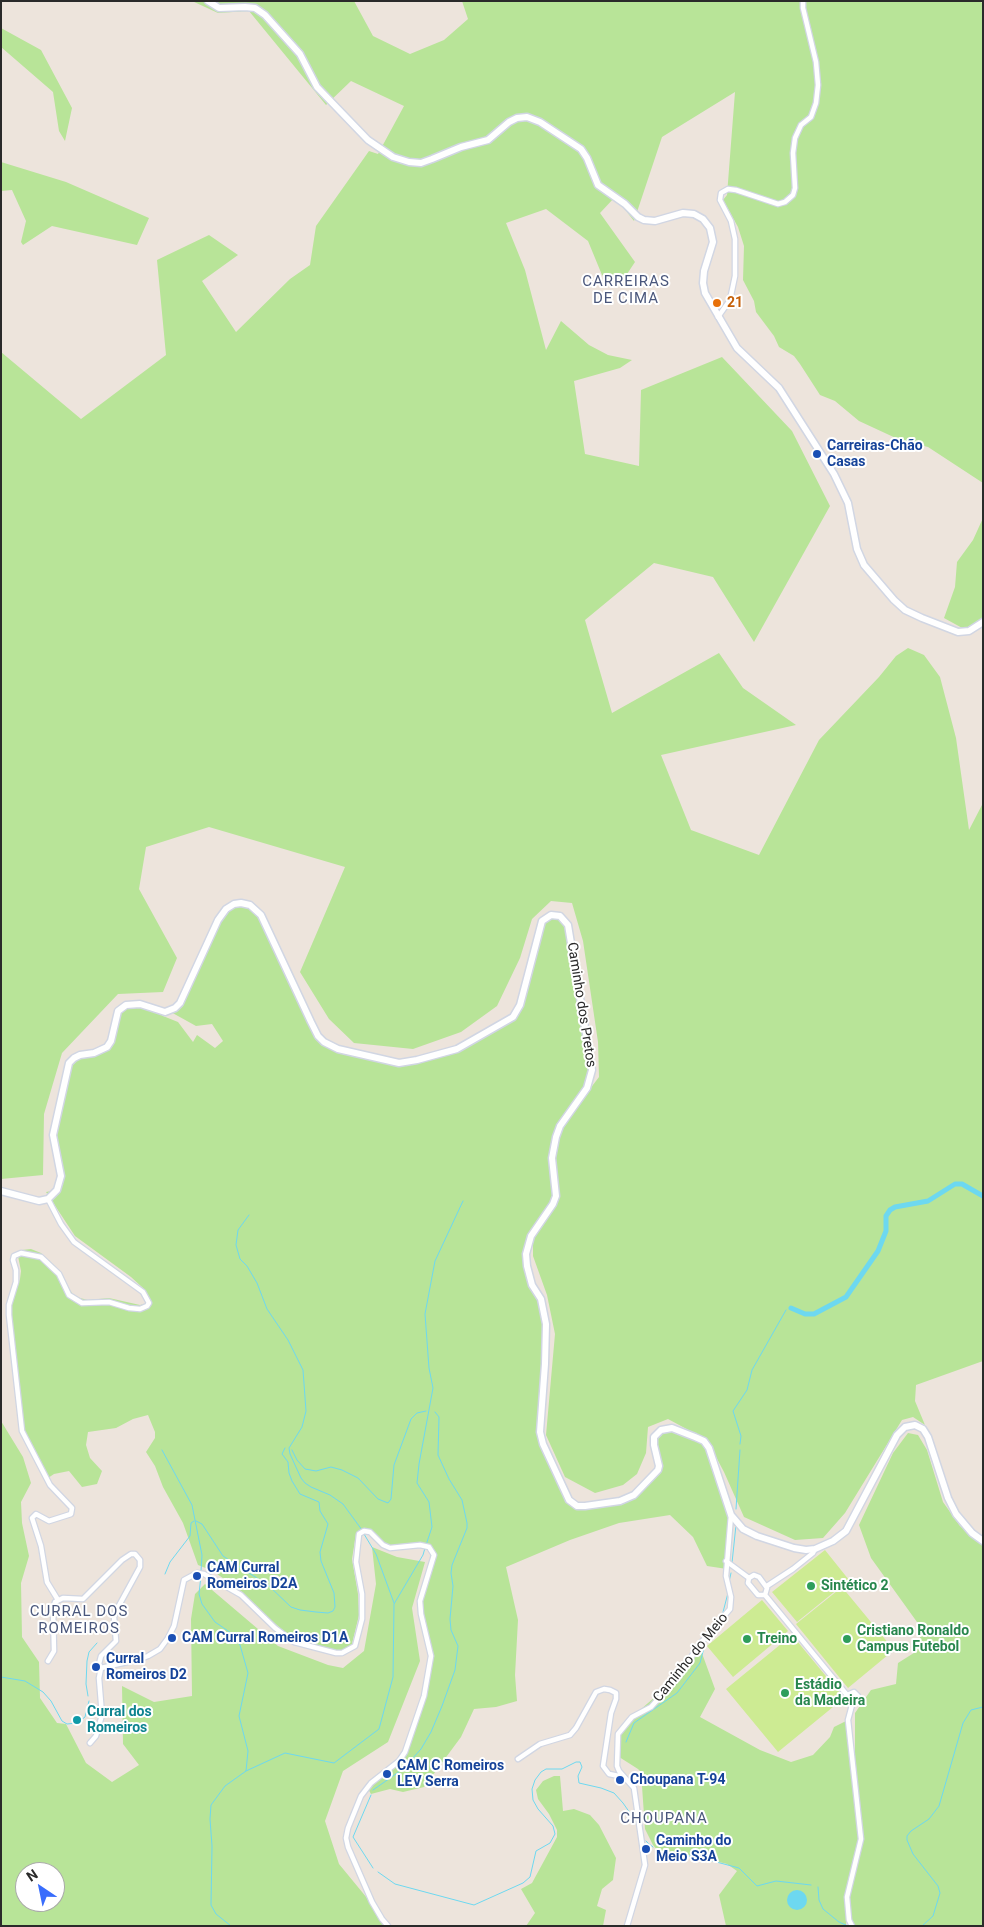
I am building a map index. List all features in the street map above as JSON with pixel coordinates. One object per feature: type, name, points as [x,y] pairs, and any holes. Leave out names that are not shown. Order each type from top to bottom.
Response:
[{"type":"main road","points":[[208,1],[219,8],[255,8],[266,15],[300,54],[317,87],[368,140],[393,157],[409,162],[421,163],[432,160],[461,147],[488,140],[509,122],[516,118],[527,117],[546,126],[581,149],[587,158],[598,185],[625,204],[638,217],[644,220],[655,221],[683,213],[699,216],[710,228],[713,238],[713,247],[704,271],[703,283],[705,293],[737,348],[779,388],[834,474],[848,503],[859,556],[864,565],[905,610],[958,632],[970,631],[983,622]]},
{"type":"main road","name":"Caminho dos Pretos","points":[[48,1199],[60,1184],[61,1176],[53,1135],[69,1063],[80,1055],[94,1053],[107,1047],[111,1041],[118,1012],[126,1005],[140,1004],[165,1012],[175,1008],[180,1003],[218,920],[226,909],[234,904],[250,905],[261,915],[311,1022],[318,1036],[324,1042],[338,1049],[399,1063],[457,1049],[513,1017],[520,1005],[542,922],[551,915],[560,916],[568,925],[592,1070],[587,1088],[560,1126],[556,1137],[552,1158],[556,1196],[553,1204],[531,1236],[526,1254],[532,1285],[541,1299],[546,1324],[540,1432],[543,1444],[569,1500],[577,1506],[584,1506],[628,1499],[640,1490],[658,1470],[654,1437],[661,1430],[672,1428],[704,1441],[709,1448],[731,1515],[743,1529],[756,1536],[799,1550],[815,1549],[834,1541],[846,1531],[897,1435],[904,1427],[910,1426],[919,1427],[928,1437],[952,1506],[963,1524],[983,1541]]},
{"type":"main road","points":[[1,1191],[39,1201],[48,1199]]},
{"type":"street","points":[[718,317],[730,300],[735,276],[735,239],[731,221],[720,200],[721,193],[728,189],[736,190],[778,204],[785,202],[793,196],[795,188],[793,153],[795,138],[801,125],[810,116],[816,103],[818,85],[816,62],[802,8],[803,1]]},
{"type":"street","points":[[48,1199],[61,1224],[74,1242],[143,1292],[149,1302],[147,1306],[140,1310],[109,1302],[82,1303],[69,1295],[58,1274],[41,1257],[21,1253],[14,1256],[16,1282],[9,1305],[9,1315],[20,1420],[28,1445],[48,1482],[72,1508],[71,1514],[49,1521],[36,1514],[32,1518],[41,1546],[47,1582],[58,1600]]},
{"type":"street","name":"Caminho do Meio","points":[[627,1926],[646,1865],[634,1788],[617,1766],[618,1734],[632,1717],[652,1707],[678,1676],[699,1645],[730,1609],[731,1597],[726,1576],[726,1561],[731,1515]]},
{"type":"street","points":[[102,1668],[140,1659],[160,1649],[174,1626],[184,1580],[197,1573],[203,1573],[241,1595],[275,1628],[294,1642],[342,1653],[355,1646],[362,1619],[362,1594],[356,1570],[359,1535],[364,1531],[373,1533],[383,1545],[390,1548],[420,1545],[429,1547],[434,1555],[420,1601],[421,1614],[431,1656],[424,1696],[405,1752],[399,1761],[370,1783],[361,1796],[346,1838],[372,1902],[388,1926]]},
{"type":"street","points":[[767,1586],[793,1570],[815,1549]]},
{"type":"street","points":[[48,1661],[54,1650],[53,1609],[58,1600],[63,1598],[84,1599],[122,1560],[131,1554],[137,1555],[140,1560],[140,1568],[116,1611],[114,1619],[117,1635],[114,1645],[100,1656],[99,1664],[102,1668],[99,1678],[102,1715],[96,1736],[90,1743]]},
{"type":"street","points":[[726,1561],[749,1578],[750,1585],[759,1595],[766,1595]]},
{"type":"street","points":[[749,1578],[756,1575],[767,1586],[768,1592],[766,1595]]},
{"type":"street","points":[[766,1595],[847,1695],[846,1701],[852,1705]]},
{"type":"street","points":[[518,1759],[551,1739],[570,1734],[576,1728],[596,1692],[610,1690],[616,1693],[616,1699],[611,1713],[603,1766],[610,1774],[624,1777]]},
{"type":"street","points":[[847,1695],[852,1692],[858,1696],[857,1703],[852,1705],[848,1720],[861,1839],[847,1897],[849,1920],[852,1926]]},
{"type":"green space","points":[[192,1],[354,1],[373,36],[410,54],[444,40],[468,19],[462,1],[980,1],[983,4],[983,483],[928,447],[900,440],[859,421],[835,401],[820,395],[794,356],[779,347],[774,336],[756,312],[754,301],[743,280],[744,246],[738,227],[723,200],[727,195],[735,92],[662,137],[634,221],[615,197],[600,213],[635,262],[619,286],[602,275],[588,241],[546,209],[506,223],[525,270],[546,350],[561,321],[589,345],[608,355],[632,360],[620,368],[574,381],[585,454],[639,466],[641,390],[722,357],[792,431],[830,506],[754,642],[713,577],[654,563],[585,620],[612,713],[719,653],[743,688],[796,725],[661,755],[691,830],[759,855],[819,740],[879,677],[896,656],[908,648],[924,655],[940,677],[956,738],[969,830],[983,803],[983,1361],[916,1385],[915,1401],[925,1425],[913,1417],[902,1420],[845,1513],[823,1538],[795,1540],[744,1517],[707,1440],[668,1419],[648,1427],[646,1453],[637,1474],[623,1485],[595,1493],[565,1477],[546,1435],[555,1334],[547,1295],[533,1256],[533,1232],[527,1266],[545,1312],[543,1444],[569,1499],[577,1506],[620,1501],[640,1490],[656,1473],[657,1433],[672,1428],[695,1437],[713,1456],[731,1515],[727,1569],[707,1566],[693,1537],[670,1515],[619,1523],[570,1540],[506,1567],[518,1620],[515,1675],[517,1701],[496,1707],[474,1709],[461,1737],[424,1787],[403,1792],[390,1789],[371,1794],[367,1787],[399,1761],[424,1696],[431,1656],[420,1601],[434,1555],[429,1547],[390,1548],[373,1533],[359,1532],[356,1534],[352,1559],[358,1594],[359,1615],[352,1644],[340,1652],[310,1645],[287,1634],[241,1591],[213,1571],[198,1565],[183,1523],[163,1487],[155,1466],[146,1452],[155,1438],[155,1432],[148,1415],[133,1419],[116,1428],[88,1432],[86,1445],[90,1458],[102,1471],[97,1484],[82,1487],[69,1471],[54,1474],[48,1478],[22,1427],[9,1311],[20,1279],[21,1271],[18,1256],[22,1250],[31,1249],[41,1253],[59,1270],[65,1284],[73,1294],[80,1298],[88,1300],[109,1298],[140,1305],[149,1303],[143,1288],[131,1277],[75,1236],[46,1192],[57,1190],[60,1184],[53,1135],[57,1113],[74,1058],[101,1051],[113,1034],[116,1019],[126,1005],[151,1007],[163,1016],[178,1022],[193,1042],[197,1035],[215,1048],[223,1041],[212,1024],[196,1026],[169,1011],[180,1003],[222,912],[241,903],[261,915],[318,1036],[331,1046],[381,1060],[417,1060],[457,1049],[517,1012],[536,941],[546,917],[556,915],[568,925],[591,1076],[561,1127],[599,1077],[598,1042],[583,941],[572,903],[551,901],[532,919],[520,958],[497,1006],[461,1032],[413,1049],[354,1043],[329,1019],[300,972],[345,867],[209,827],[146,847],[139,889],[177,958],[163,992],[118,994],[62,1053],[44,1114],[43,1175],[1,1179],[1,352],[81,419],[166,355],[157,260],[209,235],[238,255],[202,281],[236,332],[290,279],[310,265],[316,226],[369,151],[378,154],[404,106],[351,81],[326,105],[249,11],[218,13]]},
{"type":"green space","points":[[1,28],[41,50],[72,108],[65,141],[59,131],[53,92],[1,47]]},
{"type":"green space","points":[[1,162],[66,182],[149,218],[137,245],[52,226],[23,245],[21,242],[26,221],[12,190],[1,191]]},
{"type":"green space","points":[[983,518],[983,616],[970,630],[964,629],[944,618],[955,587],[957,562],[973,540]]},
{"type":"green space","points":[[1,1421],[23,1457],[31,1483],[21,1502],[22,1523],[29,1556],[21,1583],[22,1637],[39,1662],[40,1698],[57,1723],[66,1724],[86,1763],[112,1782],[139,1765],[123,1744],[122,1686],[154,1702],[192,1696],[191,1619],[195,1594],[205,1584],[278,1646],[328,1665],[343,1668],[364,1651],[376,1584],[372,1547],[397,1557],[425,1562],[412,1608],[420,1661],[388,1742],[343,1771],[325,1821],[339,1864],[390,1926],[1,1926]]},
{"type":"green space","points":[[908,1433],[918,1435],[927,1450],[943,1502],[960,1526],[983,1543],[983,1926],[852,1926],[847,1911],[846,1926],[726,1926],[719,1895],[737,1871],[727,1864],[700,1857],[690,1855],[671,1856],[658,1851],[645,1829],[641,1772],[616,1755],[618,1734],[632,1717],[679,1676],[699,1645],[715,1689],[700,1717],[760,1750],[791,1762],[813,1755],[830,1737],[834,1727],[848,1720],[855,1784],[855,1713],[871,1690],[896,1684],[898,1663],[917,1651],[922,1629],[871,1558],[859,1525],[893,1453]]},
{"type":"green space","name":"Sintético 2","points":[[825,1550],[849,1580],[797,1622],[772,1592]]},
{"type":"green space","name":"Cristiano Ronaldo Campus Futebol","points":[[842,1587],[894,1650],[848,1688],[796,1624]]},
{"type":"green space","name":"Treino","points":[[762,1600],[788,1631],[733,1677],[707,1646]]},
{"type":"green space","name":"Estádio da Madeira","points":[[792,1635],[844,1698],[778,1752],[726,1689]]},
{"type":"green space","points":[[554,1776],[560,1776],[563,1811],[574,1809],[590,1815],[599,1825],[616,1858],[613,1880],[602,1889],[597,1906],[606,1910],[603,1926],[526,1926],[535,1913],[521,1889],[532,1883],[557,1837],[557,1830],[549,1814],[538,1799],[536,1790],[543,1781]]},
{"type":"water","points":[[797,1890],[804,1893],[807,1900],[804,1907],[797,1910],[790,1907],[787,1900],[790,1893]]},
{"type":"waterway","points":[[791,1308],[805,1314],[814,1314],[846,1297],[878,1251],[886,1231],[886,1216],[895,1207],[928,1201],[955,1184],[962,1184],[983,1196]]},
{"type":"waterway","points":[[426,1545],[432,1527],[429,1502],[417,1483],[433,1388],[429,1368],[425,1314],[435,1261],[463,1201]]},
{"type":"waterway","points":[[249,1215],[238,1230],[236,1245],[240,1259],[247,1266],[257,1283],[267,1309],[288,1340],[303,1370],[306,1411],[302,1427],[289,1448],[290,1454],[305,1483],[330,1495],[343,1504],[362,1530]]},
{"type":"waterway","points":[[740,1444],[741,1436],[733,1411],[747,1390],[752,1370],[786,1310]]},
{"type":"waterway","points":[[292,1450],[297,1460],[305,1469],[316,1471],[331,1467],[342,1470],[358,1478],[378,1499],[388,1503],[391,1499],[394,1465],[411,1419],[417,1413],[426,1411]]},
{"type":"waterway","points":[[373,1790],[403,1769],[421,1749],[431,1732],[455,1670],[458,1646],[451,1630],[453,1586],[451,1573],[452,1565],[467,1528],[467,1523],[462,1500],[449,1479],[438,1455],[439,1417],[435,1412]]},
{"type":"waterway","points":[[196,1521],[202,1524],[223,1556],[269,1586],[291,1607],[316,1612],[328,1613],[333,1611],[335,1607],[334,1593],[321,1561],[320,1552],[328,1524],[320,1511],[319,1502],[300,1494],[292,1481],[288,1462],[282,1454],[285,1448]]},
{"type":"waterway","points":[[162,1450],[192,1505],[202,1555],[201,1571]]},
{"type":"waterway","points":[[736,1509],[740,1450]]},
{"type":"waterway","points":[[165,1574],[170,1562],[190,1536],[191,1523],[194,1521]]},
{"type":"waterway","points":[[732,1563],[736,1525]]},
{"type":"waterway","points":[[364,1534],[376,1554],[394,1603]]},
{"type":"waterway","points":[[246,1771],[285,1753],[334,1763],[379,1729],[393,1677],[394,1604],[423,1555],[425,1548]]},
{"type":"waterway","points":[[729,1582],[731,1573]]},
{"type":"waterway","points":[[201,1575],[199,1594],[202,1604],[215,1622],[234,1635],[240,1645],[248,1673],[239,1716],[248,1751],[246,1771],[225,1786],[211,1805],[210,1819],[212,1846],[211,1905],[216,1914],[231,1926]]},
{"type":"waterway","points":[[722,1616],[728,1593]]},
{"type":"waterway","points":[[626,1742],[634,1723],[677,1693],[700,1663],[706,1640]]},
{"type":"waterway","points":[[88,1696],[86,1684],[87,1661],[89,1652],[97,1643]]},
{"type":"waterway","points":[[1,1677],[25,1681],[43,1692],[51,1701],[62,1721],[67,1724],[77,1723],[85,1717],[89,1701]]},
{"type":"waterway","points":[[922,1926],[933,1916],[940,1893],[938,1886],[913,1854],[907,1836],[911,1831],[929,1819],[939,1806],[963,1723],[971,1710],[983,1707]]},
{"type":"waterway","points":[[378,1872],[395,1884],[474,1905],[523,1883],[530,1877],[536,1851],[550,1843],[555,1834],[553,1826],[538,1809],[533,1800],[532,1789],[535,1780],[546,1769],[562,1769],[576,1762],[580,1762],[582,1767],[578,1776],[579,1783],[614,1793],[637,1823]]},
{"type":"waterway","points":[[371,1795],[353,1837],[373,1868]]},
{"type":"waterway","points":[[646,1841],[653,1847]]},
{"type":"waterway","points":[[663,1852],[669,1859],[694,1856],[739,1868],[757,1886],[776,1881],[811,1885]]},
{"type":"waterway","points":[[818,1887],[819,1900],[823,1909],[839,1922],[848,1926]]},
{"type":"place","name":"21","points":[[717,303]]},
{"type":"place","name":"Carreiras-Chão Casas","points":[[817,454]]},
{"type":"place","name":"CAM Curral Romeiros D2A","points":[[197,1576]]},
{"type":"place","name":"Sintético 2","points":[[811,1586]]},
{"type":"place","name":"CAM Curral Romeiros D1A","points":[[172,1638]]},
{"type":"place","name":"Treino","points":[[747,1639]]},
{"type":"place","name":"Cristiano Ronaldo Campus Futebol","points":[[847,1639]]},
{"type":"place","name":"Curral Romeiros D2","points":[[96,1667]]},
{"type":"place","name":"Estádio da Madeira","points":[[785,1693]]},
{"type":"place","name":"Curral dos Romeiros","points":[[77,1720]]},
{"type":"place","name":"CAM C Romeiros LEV Serra","points":[[387,1774]]},
{"type":"place","name":"Choupana T-94","points":[[620,1780]]},
{"type":"place","name":"Caminho do Meio S3A","points":[[646,1849]]},
{"type":"district","name":"CARREIRAS DE CIMA","points":[[626,290]]},
{"type":"district","name":"CURRAL DOS ROMEIROS","points":[[79,1620]]},
{"type":"district","name":"CHOUPANA","points":[[664,1819]]}]
